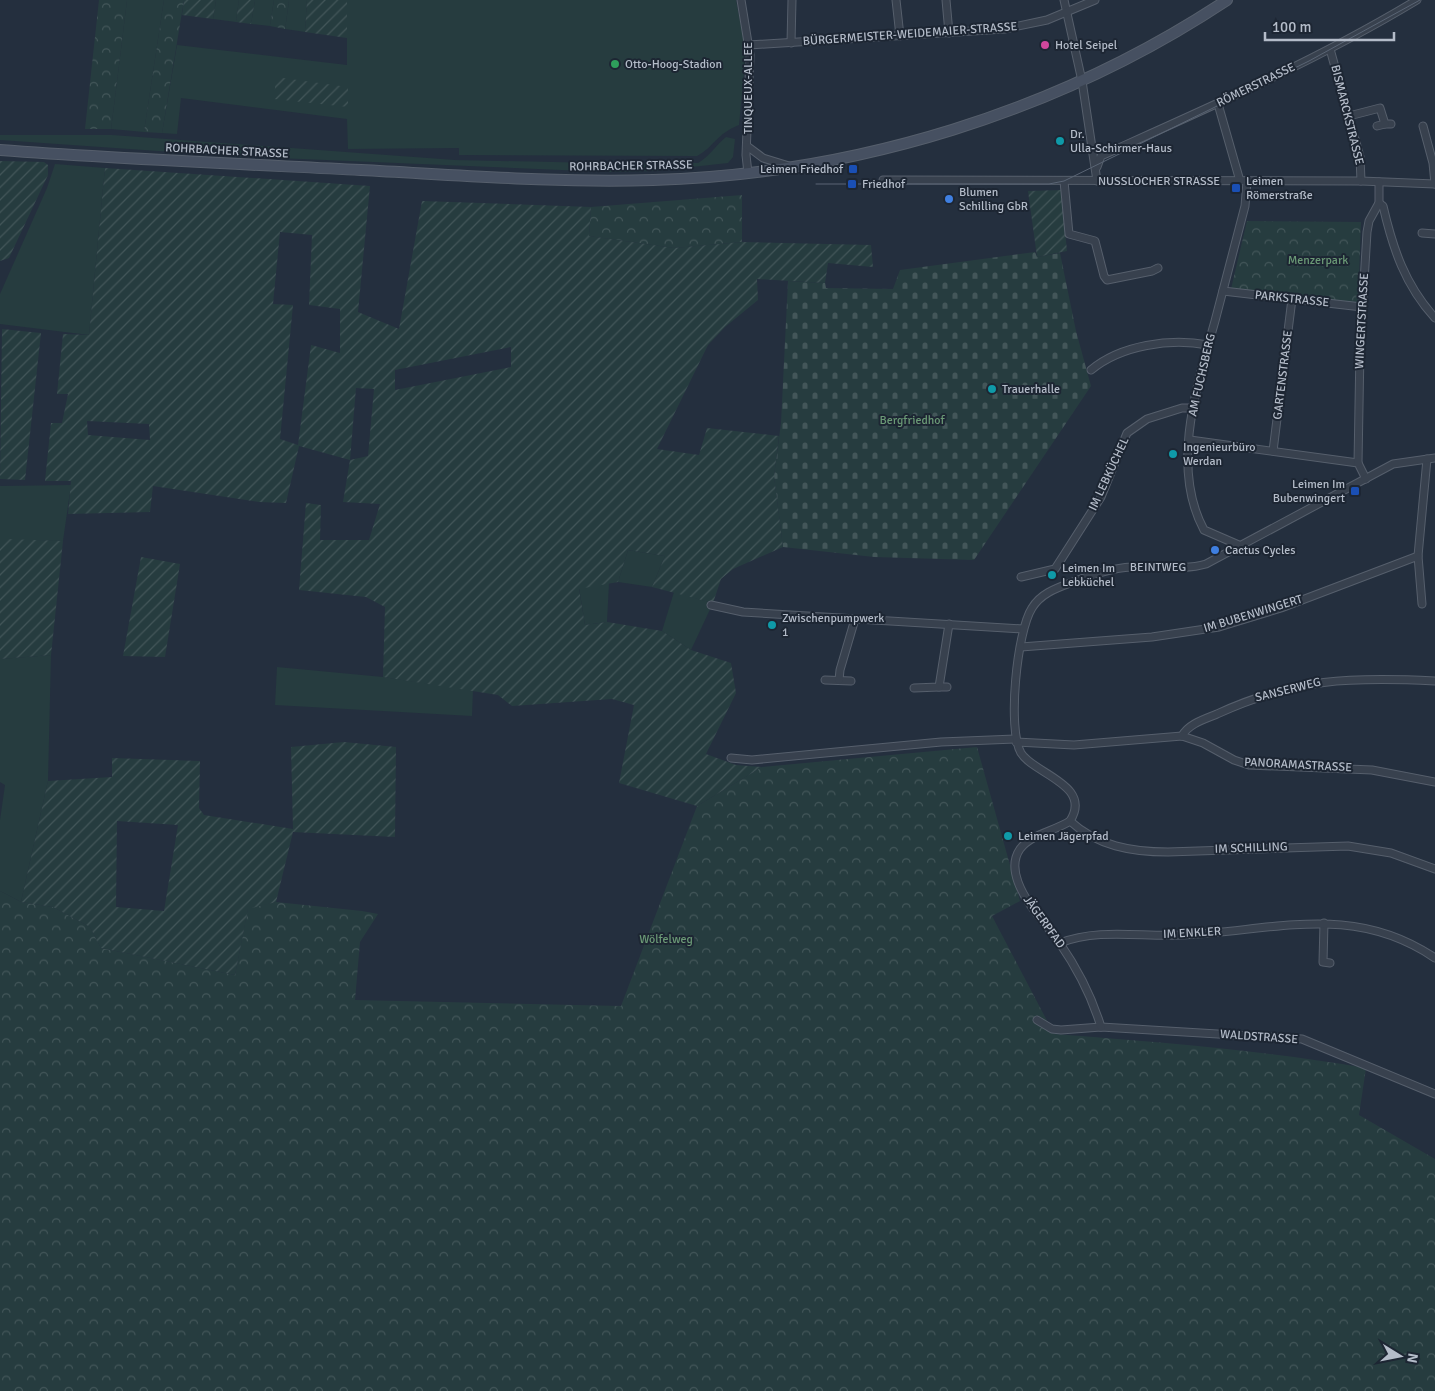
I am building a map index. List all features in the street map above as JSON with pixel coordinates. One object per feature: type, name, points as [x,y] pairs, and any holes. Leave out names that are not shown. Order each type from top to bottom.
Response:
[{"type":"main road","name":"ROHRBACHER STRASSE","points":[[0,150],[233,164],[588,180],[654,180],[748,173],[865,153],[935,135],[1012,111],[1082,81],[1167,37],[1227,0]]},
{"type":"street","name":"TINQUEUX-ALLEE","points":[[741,0],[750,46],[748,173]]},
{"type":"street","points":[[791,43],[792,0]]},
{"type":"street","points":[[896,0],[900,36]]},
{"type":"street","points":[[946,0],[949,32]]},
{"type":"street","points":[[1064,0],[1082,81],[1097,167],[1097,180]]},
{"type":"street","name":"BÜRGERMEISTER-WEIDEMAIER-STRASSE","points":[[750,46],[1013,28],[1066,13],[1095,0]]},
{"type":"street","name":"RÖMERSTRASSE","points":[[1097,167],[1101,156],[1218,104],[1330,49],[1364,32],[1416,0]]},
{"type":"street","name":"BISMARCKSTRASSE","points":[[1330,49],[1360,157],[1362,181]]},
{"type":"street","points":[[1218,104],[1244,181]]},
{"type":"street","points":[[1349,116],[1380,108],[1388,124],[1377,126]]},
{"type":"street","points":[[1423,126],[1434,163],[1435,184]]},
{"type":"street","name":"TINQUEUX-ALLEE","points":[[747,146],[763,158],[792,167]]},
{"type":"street","name":"NUSSLOCHER STRASSE","points":[[884,180],[1362,181],[1435,184]]},
{"type":"street","points":[[1064,181],[1069,234],[1095,241],[1104,276],[1107,280],[1152,271],[1158,268]]},
{"type":"street","name":"AM FUCHSBERG","points":[[1241,546],[1210,535],[1202,528],[1188,476],[1192,408],[1245,206],[1244,181]]},
{"type":"street","name":"WINGERTSTRASSE","points":[[1358,463],[1362,307],[1368,225],[1379,203],[1379,182]]},
{"type":"street","points":[[1379,203],[1383,206],[1391,241],[1400,266],[1414,292],[1435,318]]},
{"type":"street","points":[[1422,232],[1435,234]]},
{"type":"street","name":"PARKSTRASSE","points":[[1223,291],[1362,307]]},
{"type":"street","name":"GARTENSTRASSE","points":[[1274,451],[1292,299]]},
{"type":"street","points":[[1091,370],[1115,355],[1142,347],[1190,342],[1208,345]]},
{"type":"street","name":"IM LEBKÜCHEL","points":[[1021,577],[1055,569],[1100,497],[1129,432],[1150,418],[1182,408],[1192,408]]},
{"type":"street","points":[[1190,440],[1358,463],[1366,479]]},
{"type":"street","name":"BEINTWEG","points":[[1016,741],[1014,714],[1023,629],[1035,604],[1054,589],[1092,575],[1122,568],[1198,567],[1215,561],[1393,464],[1435,458]]},
{"type":"street","points":[[1422,604],[1418,556],[1427,459]]},
{"type":"street","name":"IM BUBENWINGERT","points":[[1020,647],[1152,637],[1219,627],[1281,608],[1418,556]]},
{"type":"street","points":[[711,605],[738,611],[1023,629]]},
{"type":"street","points":[[839,680],[840,670],[855,619]]},
{"type":"street","points":[[914,688],[942,687],[950,624]]},
{"type":"street","name":"SANSERWEG","points":[[1182,736],[1193,725],[1230,708],[1262,696],[1313,683],[1366,678],[1435,681]]},
{"type":"street","points":[[825,680],[851,681]]},
{"type":"street","name":"PANORAMASTRASSE","points":[[1016,741],[1074,745],[1182,736],[1203,743],[1234,760],[1249,764],[1372,770],[1435,782]]},
{"type":"street","points":[[731,758],[752,760],[934,743],[1016,741],[1027,760],[1068,788],[1074,805],[1070,821]]},
{"type":"street","name":"IM SCHILLING","points":[[1070,821],[1083,832],[1100,841],[1141,850],[1168,852],[1348,846],[1390,853],[1435,869]]},
{"type":"street","name":"JÄGERPFAD","points":[[1070,821],[1028,842],[1019,852],[1014,864],[1017,880],[1023,893],[1060,943],[1086,986],[1102,1027]]},
{"type":"street","name":"IM ENKLER","points":[[1060,943],[1094,935],[1191,935],[1291,923],[1324,923],[1376,932],[1418,948],[1435,958]]},
{"type":"street","points":[[1323,963],[1324,923]]},
{"type":"street","points":[[1037,1020],[1059,1030],[1102,1027]]},
{"type":"street","name":"WALDSTRASSE","points":[[1102,1027],[1302,1039],[1435,1094]]},
{"type":"green space","points":[[99,0],[127,0],[111,129],[85,129]]},
{"type":"green space","points":[[127,0],[164,0],[144,132],[111,129]]},
{"type":"green space","points":[[164,0],[184,0],[162,133],[144,132]]},
{"type":"green space","points":[[184,0],[216,0],[213,19],[182,15]]},
{"type":"green space","points":[[216,0],[239,0],[236,22],[213,19]]},
{"type":"green space","points":[[239,0],[255,0],[251,24],[236,22]]},
{"type":"green space","points":[[255,0],[274,0],[270,26],[251,24]]},
{"type":"green space","points":[[274,0],[289,0],[285,29],[270,26]]},
{"type":"green space","points":[[289,0],[307,0],[305,32],[285,29]]},
{"type":"green space","points":[[307,0],[347,0],[347,38],[305,32]]},
{"type":"green space","points":[[347,0],[736,0],[746,51],[739,125],[725,132],[708,149],[697,156],[459,155],[459,148],[348,149],[347,119],[181,98],[177,134],[162,133],[177,45],[347,65]]},
{"type":"green space","points":[[276,77],[348,87],[348,107],[274,99]]},
{"type":"green space","points":[[0,135],[112,135],[455,160],[600,163],[698,163],[706,158],[726,137],[735,139],[733,157],[728,163],[655,171],[608,172],[230,156],[0,140]]},
{"type":"green space","points":[[0,161],[44,162],[48,165],[48,175],[9,258],[0,261]]},
{"type":"green space","points":[[55,164],[105,168],[89,335],[0,324],[0,294],[47,188]]},
{"type":"green space","points":[[105,168],[370,186],[358,312],[399,329],[422,201],[591,207],[589,236],[674,248],[742,242],[871,245],[873,267],[828,263],[825,283],[757,279],[758,300],[725,327],[708,345],[657,449],[699,455],[707,428],[779,436],[774,476],[783,547],[733,569],[721,579],[713,603],[652,587],[665,556],[628,550],[618,582],[579,589],[585,625],[607,622],[662,631],[691,650],[731,663],[736,693],[706,754],[736,765],[762,767],[697,806],[619,783],[634,705],[612,699],[512,706],[498,695],[383,677],[385,607],[366,597],[299,590],[306,503],[321,505],[320,540],[369,540],[380,504],[343,502],[350,460],[299,446],[286,503],[259,502],[153,486],[150,512],[68,514],[71,481],[45,481],[51,423],[62,423],[68,394],[57,394],[63,334],[89,335]],"holes":[[[280,232],[312,235],[309,305],[340,309],[340,353],[311,345],[298,445],[280,439],[293,305],[273,304]],[[511,347],[511,367],[395,390],[395,370]],[[356,388],[374,389],[368,456],[350,460]],[[87,421],[149,424],[150,440],[88,435]]]},
{"type":"green space","points":[[1061,190],[1067,251],[1037,257],[1028,191]]},
{"type":"green space","points":[[742,195],[742,242],[674,248],[589,236],[591,207]]},
{"type":"green space","name":"Menzerpark","points":[[1247,221],[1361,222],[1358,303],[1231,289]]},
{"type":"green space","name":"Bergfriedhof","points":[[1035,252],[1037,257],[1060,253],[1076,331],[1091,386],[974,560],[874,557],[783,547],[774,476],[781,423],[788,281],[825,283],[826,288],[893,289],[900,270]]},
{"type":"green space","points":[[2,329],[41,333],[25,480],[0,479]]},
{"type":"green space","points":[[71,485],[63,541],[0,540],[0,486]]},
{"type":"green space","points":[[0,540],[63,541],[51,655],[0,659]]},
{"type":"green space","points":[[628,550],[665,556],[652,587],[618,582]]},
{"type":"green space","points":[[141,557],[180,564],[165,657],[123,656]]},
{"type":"green space","points":[[609,583],[607,622],[585,625],[579,588]]},
{"type":"green space","points":[[674,592],[713,603],[691,650],[662,631]]},
{"type":"green space","points":[[51,655],[48,781],[21,902],[0,891],[0,820],[5,785],[0,782],[0,659]]},
{"type":"green space","points":[[277,667],[383,677],[473,690],[472,716],[275,705]]},
{"type":"green space","points":[[344,742],[396,747],[395,837],[293,832],[276,902],[248,909],[235,975],[101,948],[90,927],[53,907],[21,902],[48,781],[112,777],[112,758],[200,761],[199,808],[204,815],[293,829],[291,747]],"holes":[[[117,821],[178,825],[164,911],[116,907]]]},
{"type":"green space","name":"Wölfelweg","points":[[977,747],[1020,901],[992,916],[1054,1034],[1249,1051],[1366,1068],[1359,1115],[1435,1159],[1435,1391],[0,1391],[0,891],[21,902],[53,907],[90,927],[101,948],[235,975],[248,908],[276,902],[362,911],[378,914],[360,942],[355,1000],[621,1006],[697,806],[762,767]]},
{"type":"tram line","points":[[816,184],[1049,184],[1064,181],[1309,61],[1420,0]]},
{"type":"place","name":"Hotel Seipel","points":[[1045,45]]},
{"type":"place","name":"Otto-Hoog-Stadion","points":[[615,64]]},
{"type":"place","name":"Dr. Ulla-Schirmer-Haus","points":[[1060,141]]},
{"type":"place","name":"Leimen Friedhof","points":[[853,169]]},
{"type":"place","name":"Friedhof","points":[[852,184]]},
{"type":"place","name":"Leimen Römerstraße","points":[[1236,188]]},
{"type":"place","name":"Blumen Schilling GbR","points":[[949,199]]},
{"type":"place","name":"Trauerhalle","points":[[992,389]]},
{"type":"place","name":"Ingenieurbüro Werdan","points":[[1173,454]]},
{"type":"place","name":"Leimen Im Bubenwingert","points":[[1355,491]]},
{"type":"place","name":"Cactus Cycles","points":[[1215,550]]},
{"type":"place","name":"Leimen Im Lebküchel","points":[[1052,575]]},
{"type":"place","name":"Zwischenpumpwerk 1","points":[[772,625]]},
{"type":"place","name":"Leimen Jägerpfad","points":[[1008,836]]}]
